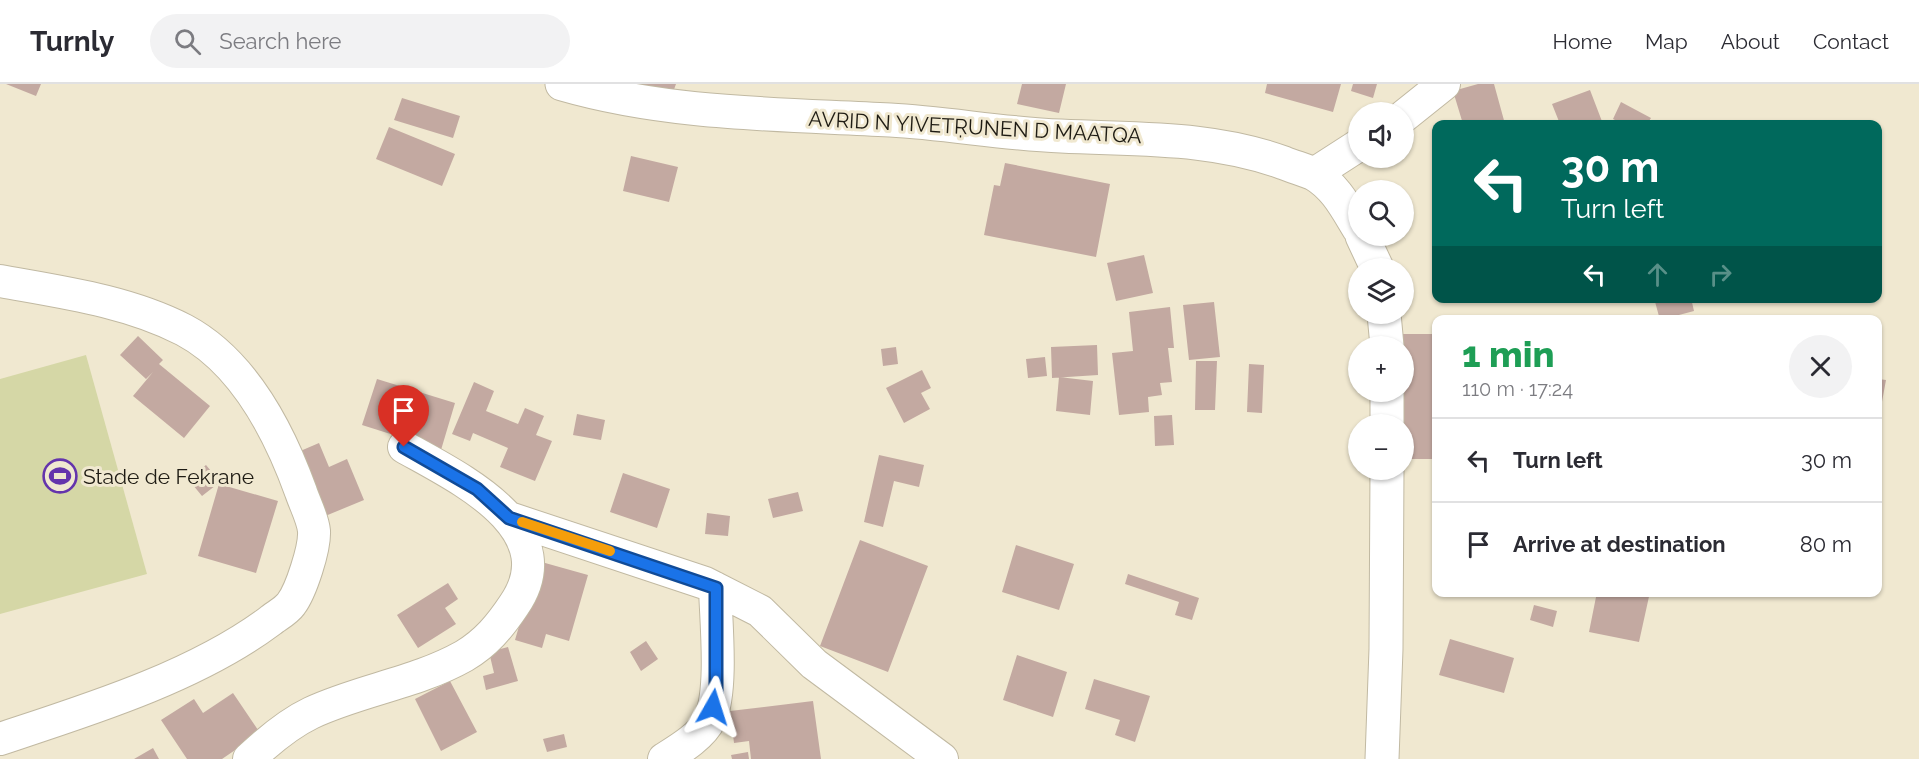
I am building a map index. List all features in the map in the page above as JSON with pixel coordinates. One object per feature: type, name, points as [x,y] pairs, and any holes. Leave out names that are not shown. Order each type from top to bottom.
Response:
[{"type":"main road","name":"AVRID N YIVETṚUNEN D MAATQA","points":[[562,84],[647,104],[706,110],[954,124],[1060,136],[1142,137],[1204,142],[1265,156],[1314,174],[1337,192],[1348,210]]},
{"type":"main road","points":[[1382,759],[1386,649],[1387,480]]},
{"type":"street","points":[[1414,108],[1444,84]]},
{"type":"street","points":[[1314,174],[1348,152]]},
{"type":"street","points":[[0,280],[145,313],[186,331],[219,356],[252,393],[286,452],[314,531],[307,567],[291,605],[255,632],[195,665],[76,714],[0,739]]},
{"type":"street","points":[[249,759],[267,742],[309,714],[427,673],[463,656],[487,640],[520,597],[527,580],[529,562],[522,540],[509,518],[477,489],[404,447]]},
{"type":"street","points":[[509,518],[716,588],[760,611],[814,664],[942,759]]},
{"type":"street","points":[[664,759],[700,733],[710,719],[716,695],[716,588]]},
{"type":"green space","name":"Stade de Fekrane","points":[[86,355],[147,574],[0,614],[0,379]]},
{"type":"building","points":[[6,84],[41,84],[36,96]]},
{"type":"building","points":[[638,84],[676,84],[672,95]]},
{"type":"building","points":[[1022,84],[1066,84],[1059,113],[1017,104]]},
{"type":"building","points":[[1267,84],[1341,84],[1333,112],[1265,93]]},
{"type":"building","points":[[1353,84],[1377,84],[1373,98],[1351,91]]},
{"type":"building","points":[[1478,84],[1494,84],[1504,120],[1462,120],[1453,91]]},
{"type":"building","points":[[1590,90],[1601,120],[1558,120],[1552,104]]},
{"type":"building","points":[[402,98],[460,116],[453,138],[394,120]]},
{"type":"building","points":[[1621,102],[1651,118],[1650,120],[1613,119]]},
{"type":"building","points":[[389,127],[455,154],[442,186],[376,159]]},
{"type":"building","points":[[631,156],[678,167],[669,202],[623,191]]},
{"type":"building","points":[[1005,163],[1110,184],[1096,257],[984,235],[994,185],[1000,186]]},
{"type":"building","points":[[1144,255],[1153,293],[1116,301],[1107,263]]},
{"type":"building","points":[[1214,302],[1220,357],[1189,360],[1183,305]]},
{"type":"building","points":[[1655,303],[1692,303],[1694,311],[1679,315],[1659,315]]},
{"type":"building","points":[[1170,307],[1174,348],[1168,348],[1172,382],[1160,383],[1162,395],[1148,397],[1149,412],[1119,415],[1112,353],[1133,351],[1129,312]]},
{"type":"building","points":[[1387,334],[1432,334],[1432,459],[1414,459],[1414,414],[1387,414],[1387,402],[1414,402],[1414,336],[1387,336]]},
{"type":"building","points":[[138,336],[163,360],[159,364],[210,406],[184,438],[133,396],[153,372],[146,379],[120,355]]},
{"type":"building","points":[[1097,345],[1098,375],[1052,378],[1051,347]]},
{"type":"building","points":[[896,347],[898,364],[883,366],[881,349]]},
{"type":"building","points":[[1045,357],[1047,376],[1028,378],[1026,359]]},
{"type":"building","points":[[1196,361],[1217,361],[1215,410],[1195,410]]},
{"type":"building","points":[[1249,364],[1264,365],[1262,413],[1247,412]]},
{"type":"building","points":[[922,370],[931,388],[921,393],[930,409],[904,423],[886,388]]},
{"type":"building","points":[[1059,377],[1093,381],[1090,415],[1056,411]]},
{"type":"building","points":[[377,379],[455,403],[441,450],[362,425]]},
{"type":"building","points":[[1882,380],[1886,380],[1882,402]]},
{"type":"building","points":[[474,382],[494,391],[486,411],[518,424],[525,408],[544,416],[536,435],[552,441],[535,481],[500,467],[508,448],[473,433],[470,441],[452,434]]},
{"type":"building","points":[[577,414],[605,420],[601,440],[573,435]]},
{"type":"building","points":[[1172,415],[1174,445],[1155,446],[1154,416]]},
{"type":"building","points":[[319,443],[329,467],[347,459],[364,500],[318,519],[291,455]]},
{"type":"building","points":[[879,455],[924,465],[919,487],[894,481],[883,527],[864,522]]},
{"type":"building","points":[[206,465],[220,482],[202,496],[188,479]]},
{"type":"building","points":[[623,473],[670,489],[657,528],[610,512]]},
{"type":"building","points":[[219,484],[278,501],[256,573],[198,556]]},
{"type":"building","points":[[798,492],[803,511],[773,518],[768,499]]},
{"type":"building","points":[[707,513],[730,516],[728,536],[705,534]]},
{"type":"building","points":[[860,540],[928,566],[888,672],[820,646]]},
{"type":"building","points":[[1016,545],[1074,564],[1059,610],[1002,592]]},
{"type":"building","points":[[538,561],[588,575],[569,641],[546,634],[542,648],[515,640]]},
{"type":"building","points":[[1128,574],[1199,598],[1192,620],[1175,615],[1179,602],[1125,584]]},
{"type":"building","points":[[448,583],[458,599],[445,608],[456,624],[418,648],[397,615]]},
{"type":"building","points":[[1596,597],[1649,597],[1639,642],[1589,632]]},
{"type":"building","points":[[1534,605],[1557,611],[1553,627],[1530,620]]},
{"type":"building","points":[[1450,639],[1514,658],[1504,693],[1439,675]]},
{"type":"building","points":[[646,641],[658,659],[641,671],[630,652]]},
{"type":"building","points":[[508,647],[518,681],[486,690],[483,676],[494,673],[489,652]]},
{"type":"building","points":[[1017,655],[1067,672],[1053,717],[1003,700]]},
{"type":"building","points":[[1094,679],[1150,696],[1135,742],[1115,735],[1120,720],[1085,709]]},
{"type":"building","points":[[450,681],[477,732],[441,751],[415,699]]},
{"type":"building","points":[[233,693],[260,733],[222,759],[187,759],[161,720],[194,699],[203,713]]},
{"type":"building","points":[[813,701],[821,759],[751,759],[749,741],[734,743],[730,711]]},
{"type":"building","points":[[564,734],[567,747],[547,752],[543,739]]},
{"type":"building","points":[[153,748],[159,759],[134,759]]},
{"type":"building","points":[[748,752],[749,759],[732,759],[731,755]]},
{"type":"slow traffic","points":[[522,522],[610,551]]},
{"type":"place","name":"Stade de Fekrane","points":[[60,476]]},
{"type":"route","points":[[404,447],[477,489],[509,518],[716,588],[716,695],[713,707]]}]
